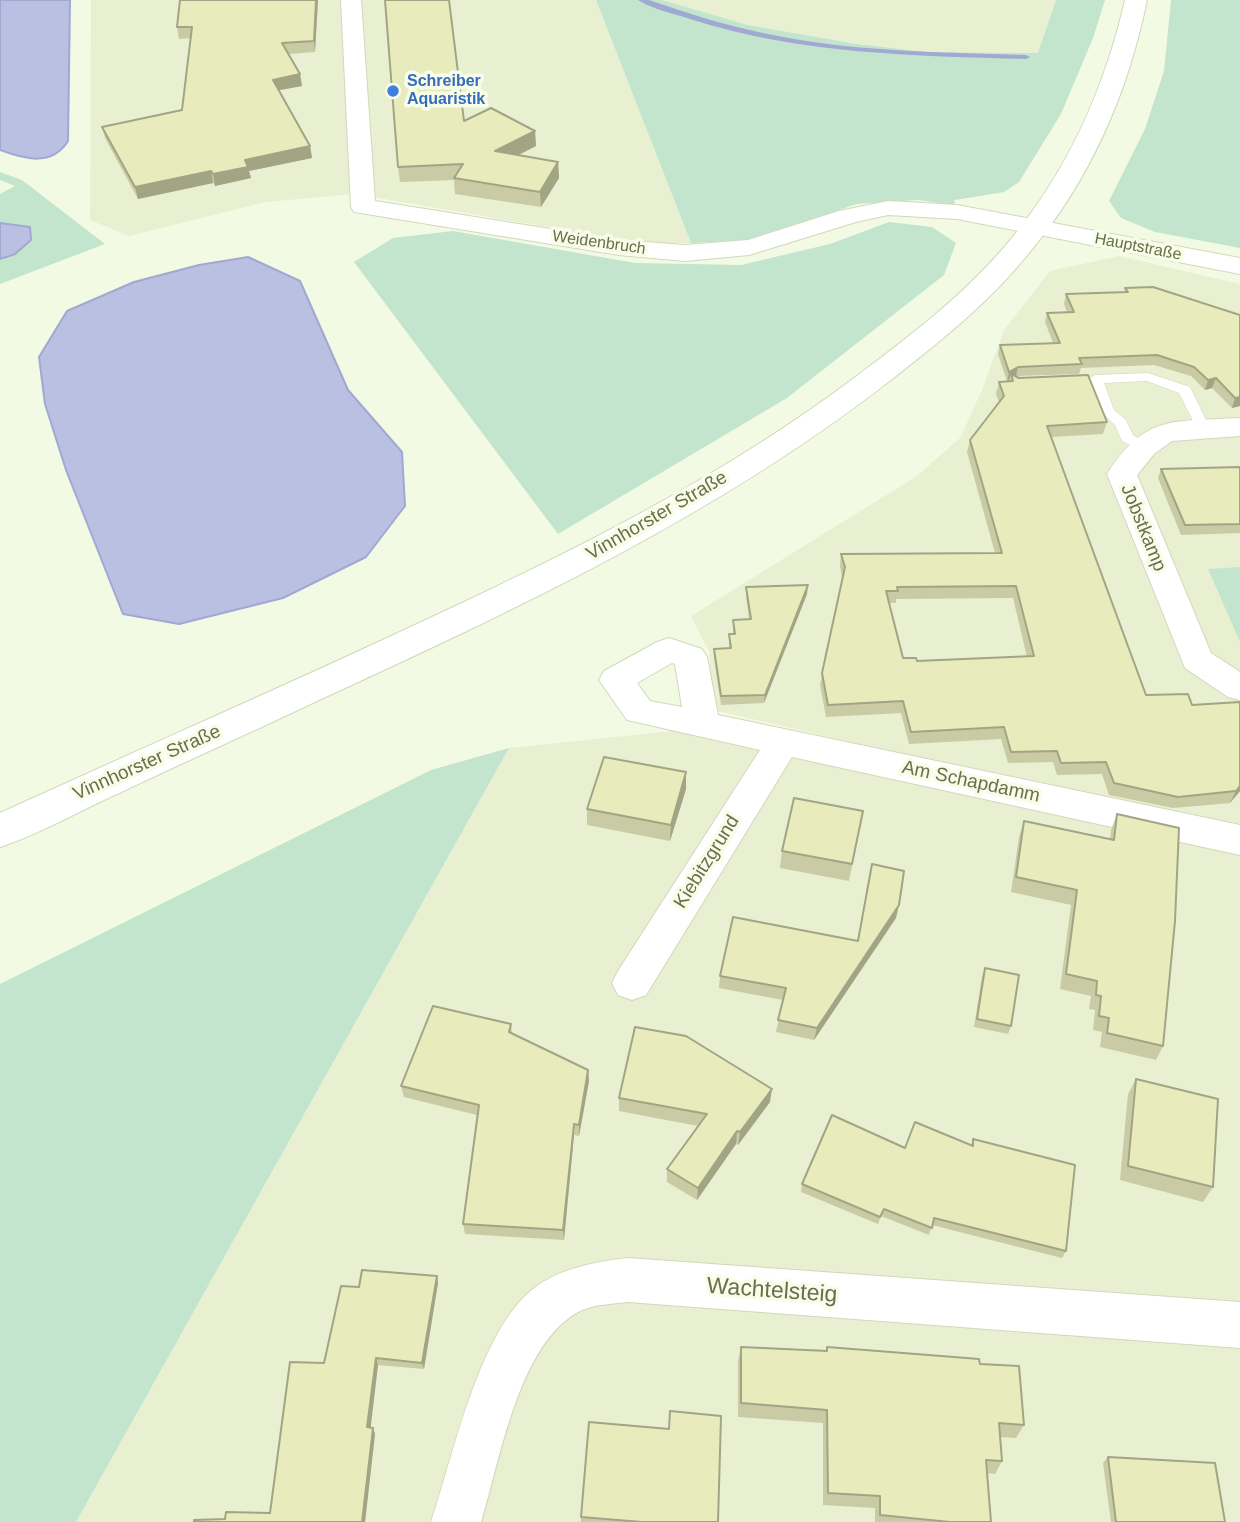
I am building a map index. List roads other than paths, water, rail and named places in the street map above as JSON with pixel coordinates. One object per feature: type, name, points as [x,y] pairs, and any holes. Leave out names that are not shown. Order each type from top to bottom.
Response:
[{"type":"street","name":"Weidenbruch","points":[[351,0],[363,207],[616,247],[670,252],[728,251],[779,241],[886,208],[920,207],[1036,226]]},
{"type":"street","name":"Vinnhorster Straße","points":[[0,831],[375,660],[573,564],[700,494],[796,434],[858,390],[918,343],[1010,259],[1036,226],[1099,120],[1128,42],[1136,0]]},
{"type":"street","name":"Hauptstraße","points":[[1036,226],[1240,266]]},
{"type":"street","name":"Jobstkamp","points":[[1240,427],[1165,432],[1144,447],[1124,469],[1122,479],[1197,660],[1240,688]]},
{"type":"street","name":"Am Schapdamm","points":[[702,722],[1240,841]]},
{"type":"street","name":"Kiebitzgrund","points":[[632,983],[783,742]]},
{"type":"street","name":"Wachtelsteig","points":[[456,1522],[503,1370],[519,1337],[534,1318],[552,1304],[579,1289],[602,1281],[641,1281],[1240,1325]]},
{"type":"lane","points":[[1144,447],[1127,438],[1121,423],[1108,412],[1088,379],[1148,377],[1185,390],[1203,428]]},
{"type":"water","points":[[0,0],[70,0],[68,141],[54,155],[46,158],[28,158],[0,150]]},
{"type":"water","points":[[0,223],[30,227],[31,240],[15,254],[0,259]]},
{"type":"water","points":[[248,257],[300,281],[348,390],[402,452],[405,506],[366,557],[283,598],[179,624],[123,614],[66,470],[45,404],[39,357],[67,311],[134,282],[199,265]]},
{"type":"waterway","points":[[642,0],[729,28],[802,43],[876,51],[1026,57]]},
{"type":"place","name":"Schreiber Aquaristik","points":[[393,91]]}]
